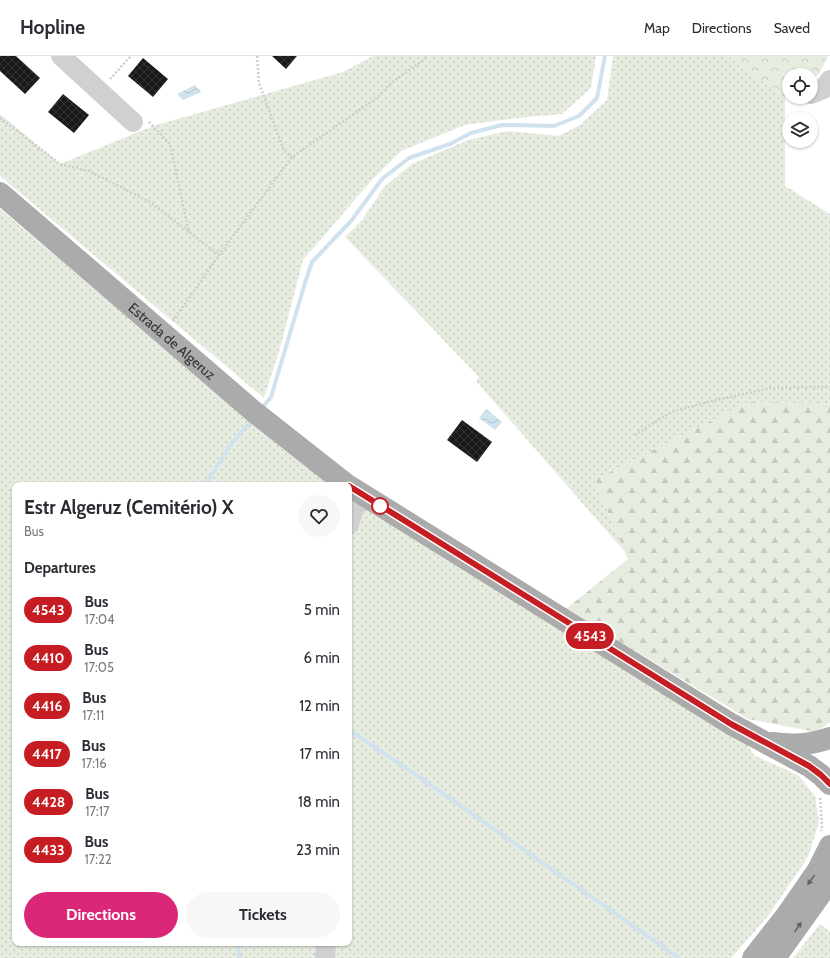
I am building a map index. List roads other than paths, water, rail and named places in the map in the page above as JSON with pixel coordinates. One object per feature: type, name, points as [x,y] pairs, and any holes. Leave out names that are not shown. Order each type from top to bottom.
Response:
[{"type":"main road","name":"Estrada de Algeruz","points":[[0,193],[257,415],[344,482]]},
{"type":"main road","name":"Estrada de Algeruz","points":[[353,489],[731,724],[809,766],[821,775],[825,790]]},
{"type":"main road","name":"Estrada de Algeruz","points":[[764,742],[803,745],[830,738]]},
{"type":"main road","points":[[753,958],[786,916],[818,870],[825,839]]},
{"type":"main road","points":[[775,958],[830,881]]},
{"type":"street","points":[[61,56],[132,122]]},
{"type":"street","points":[[818,91],[823,89],[830,80]]},
{"type":"street","points":[[352,514],[353,489]]},
{"type":"street","points":[[325,958],[326,946]]},
{"type":"water","points":[[195,85],[201,92],[183,100],[177,94]]},
{"type":"water","points":[[486,409],[502,422],[495,430],[479,418]]},
{"type":"waterway","points":[[261,409],[271,397],[312,262],[351,221],[382,179],[409,158],[450,144],[471,133],[502,125],[554,126],[579,116],[597,98],[605,56]]},
{"type":"waterway","points":[[207,482],[232,443],[253,419]]},
{"type":"waterway","points":[[352,732],[679,958]]},
{"type":"waterway","points":[[238,946],[240,958]]}]
